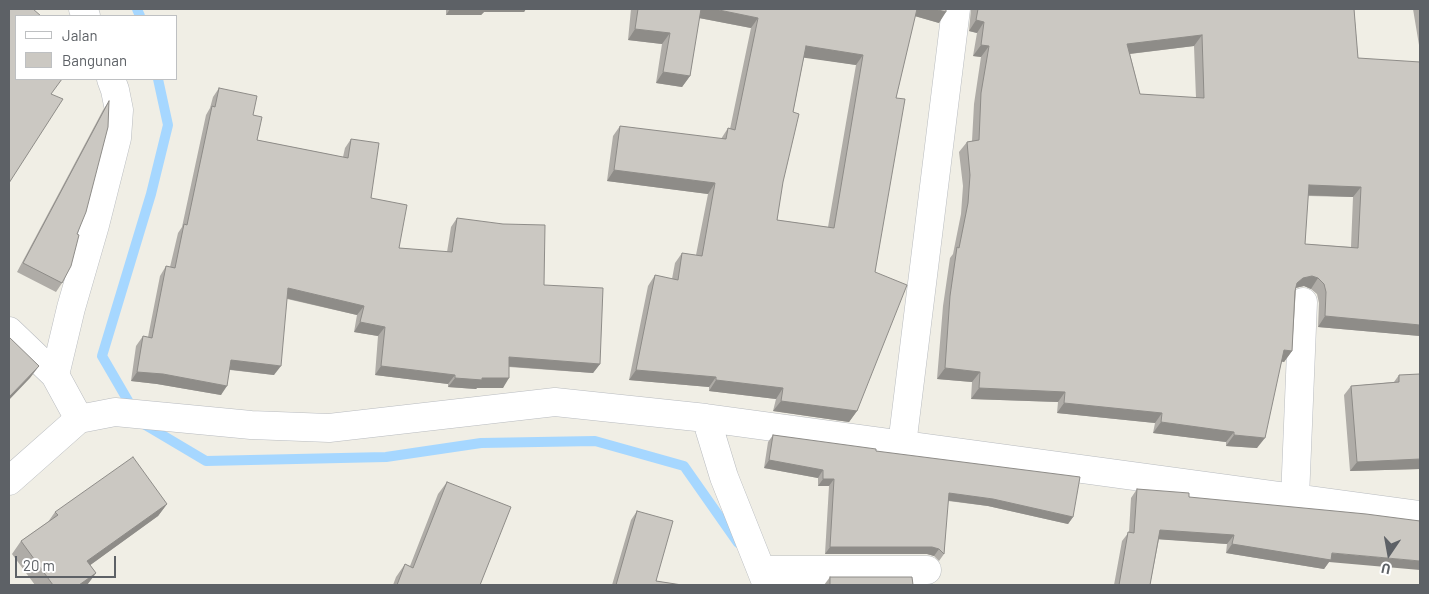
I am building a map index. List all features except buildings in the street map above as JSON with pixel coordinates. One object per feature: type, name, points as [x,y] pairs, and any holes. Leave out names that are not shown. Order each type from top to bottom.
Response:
[{"type":"street","points":[[902,445],[956,9]]},
{"type":"street","points":[[55,375],[117,138],[119,110],[111,80]]},
{"type":"street","points":[[1295,498],[1303,302]]},
{"type":"street","points":[[9,331],[55,375],[79,419]]},
{"type":"street","points":[[9,481],[79,419],[115,412],[251,425],[329,428],[555,402],[706,418],[1420,515]]},
{"type":"street","points":[[706,418],[724,477],[765,578],[927,570]]},
{"type":"waterway","points":[[137,9],[140,15]]},
{"type":"waterway","points":[[134,411],[102,356],[151,194],[168,125],[158,80]]},
{"type":"waterway","points":[[142,423],[206,461],[386,457],[481,443],[595,441],[684,466],[738,543]]}]
